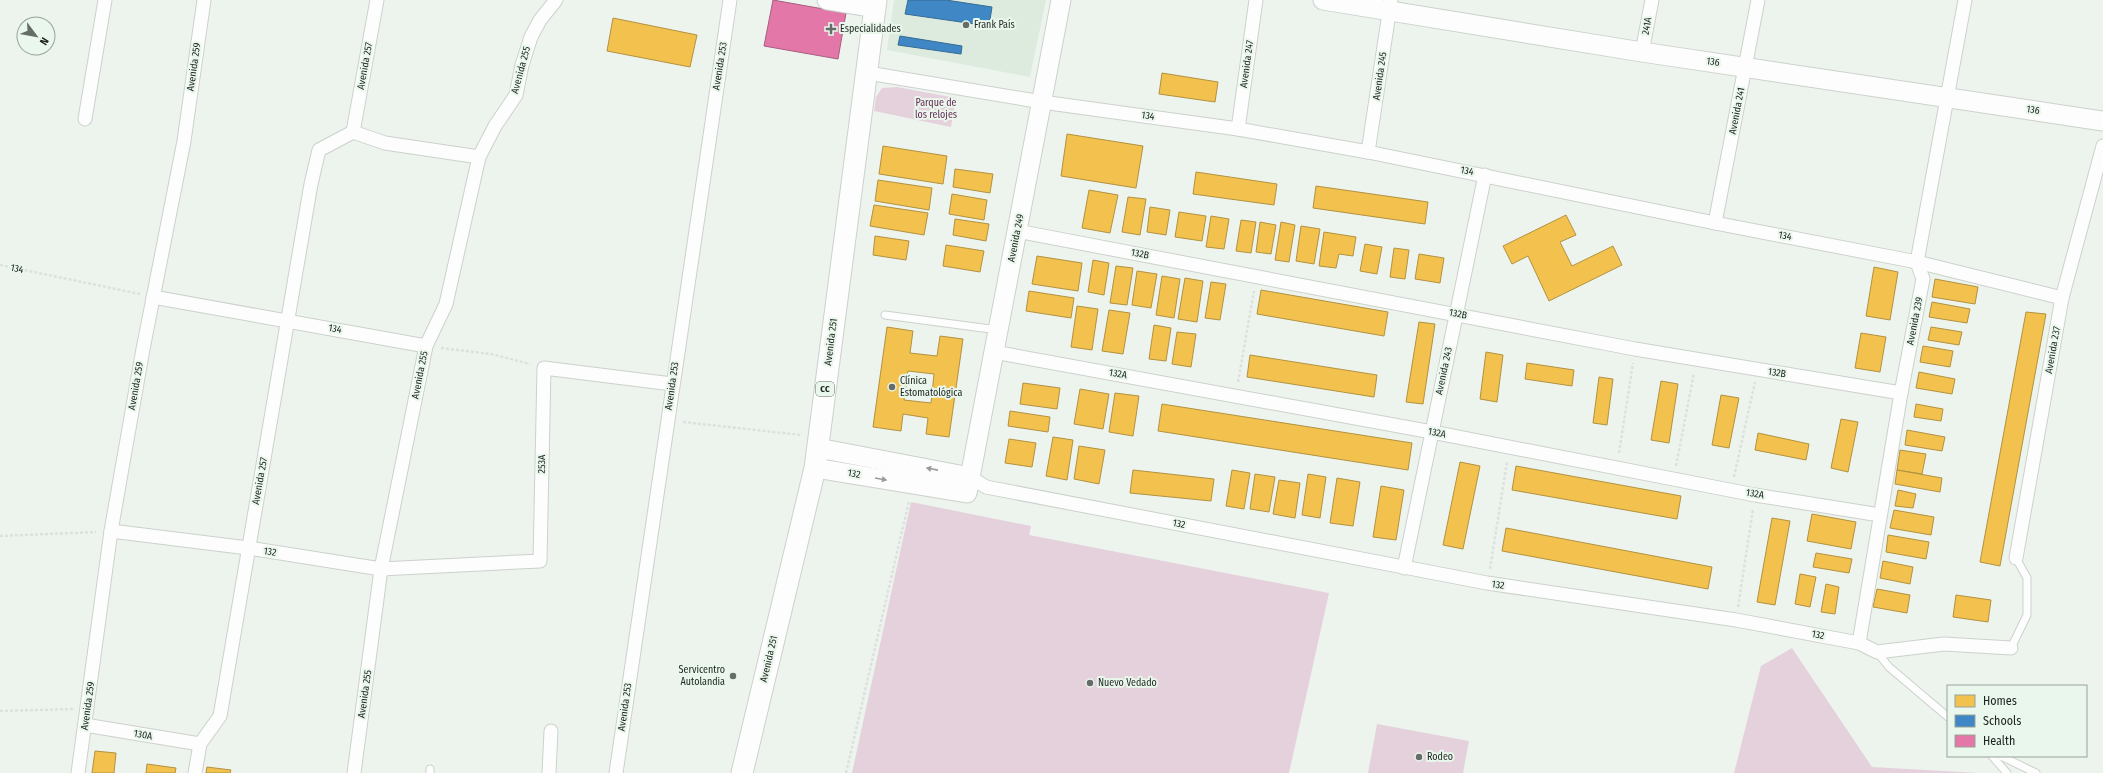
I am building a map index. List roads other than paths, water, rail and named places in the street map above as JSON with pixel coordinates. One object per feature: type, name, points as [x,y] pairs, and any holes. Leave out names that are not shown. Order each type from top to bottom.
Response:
[{"type":"main road","name":"Avenida 251","points":[[742,773],[818,451],[832,327],[868,73],[876,4]]},
{"type":"street","points":[[86,120],[105,0]]},
{"type":"street","name":"Avenida 259","points":[[78,773],[86,725],[111,531],[153,297],[184,141],[204,0]]},
{"type":"street","name":"Avenida 257","points":[[195,773],[200,744],[220,716],[287,321],[311,184],[319,150],[353,132],[377,0]]},
{"type":"street","name":"Avenida 255","points":[[354,773],[381,569],[426,346],[446,304],[479,157],[495,126],[516,95],[522,65],[531,37],[540,20],[556,0]]},
{"type":"street","name":"Avenida 253","points":[[616,773],[672,384],[730,0]]},
{"type":"street","points":[[827,0],[876,4]]},
{"type":"street","name":"Avenida 249","points":[[975,486],[994,352],[1061,0]]},
{"type":"street","name":"Avenida 247","points":[[1238,129],[1256,0]]},
{"type":"street","name":"136","points":[[1323,0],[1390,5],[1642,52],[1946,96],[2103,122]]},
{"type":"street","name":"241A","points":[[1642,52],[1652,0]]},
{"type":"street","name":"Avenida 241","points":[[1715,223],[1758,0]]},
{"type":"street","name":"Avenida 239","points":[[1859,643],[1900,394],[1923,279],[1917,262],[1946,96],[1965,0]]},
{"type":"street","name":"Avenida 245","points":[[1368,152],[1390,5]]},
{"type":"street","name":"134","points":[[868,73],[1042,102],[1238,129],[1368,152],[1715,223],[1917,262],[2062,298]]},
{"type":"street","points":[[353,132],[385,143],[479,157]]},
{"type":"street","name":"Avenida 237","points":[[2016,558],[2062,298],[2103,146]]},
{"type":"street","name":"Avenida 243","points":[[1404,568],[1485,175]]},
{"type":"street","name":"132B","points":[[1017,231],[1636,349],[1900,394]]},
{"type":"street","name":"134","points":[[153,297],[426,346]]},
{"type":"street","name":"132A","points":[[994,352],[1432,432],[1755,495],[1880,515]]},
{"type":"street","name":"253A","points":[[540,560],[544,368],[672,384]]},
{"type":"street","name":"132","points":[[818,451],[912,484],[975,486]]},
{"type":"street","name":"132","points":[[818,451],[975,486],[1404,568],[1487,583],[1736,620],[1859,643],[1877,652]]},
{"type":"street","name":"132","points":[[111,531],[248,548],[381,569],[540,560]]},
{"type":"street","points":[[1877,652],[1944,644],[2011,648]]},
{"type":"street","name":"130A","points":[[86,725],[200,744]]},
{"type":"street","points":[[549,773],[551,731]]},
{"type":"lane","points":[[885,315],[998,330]]},
{"type":"lane","points":[[2011,648],[2027,615],[2027,578],[2016,558]]},
{"type":"lane","points":[[1877,652],[1889,667],[1947,716]]},
{"type":"lane","points":[[1993,757],[2007,773]]},
{"type":"lane","points":[[2003,757],[2036,773]]},
{"type":"place","name":"Frank País","points":[[966,25]]},
{"type":"place","name":"Especialidades","points":[[831,29]]},
{"type":"place","name":"Clínica Estomatológica","points":[[892,387]]},
{"type":"place","name":"Servicentro Autolandia","points":[[733,676]]},
{"type":"place","name":"Nuevo Vedado","points":[[1090,683]]},
{"type":"place","name":"Rodeo","points":[[1419,757]]},
{"type":"park label","name":"Parque de los relojes","points":[[936,108]]}]
